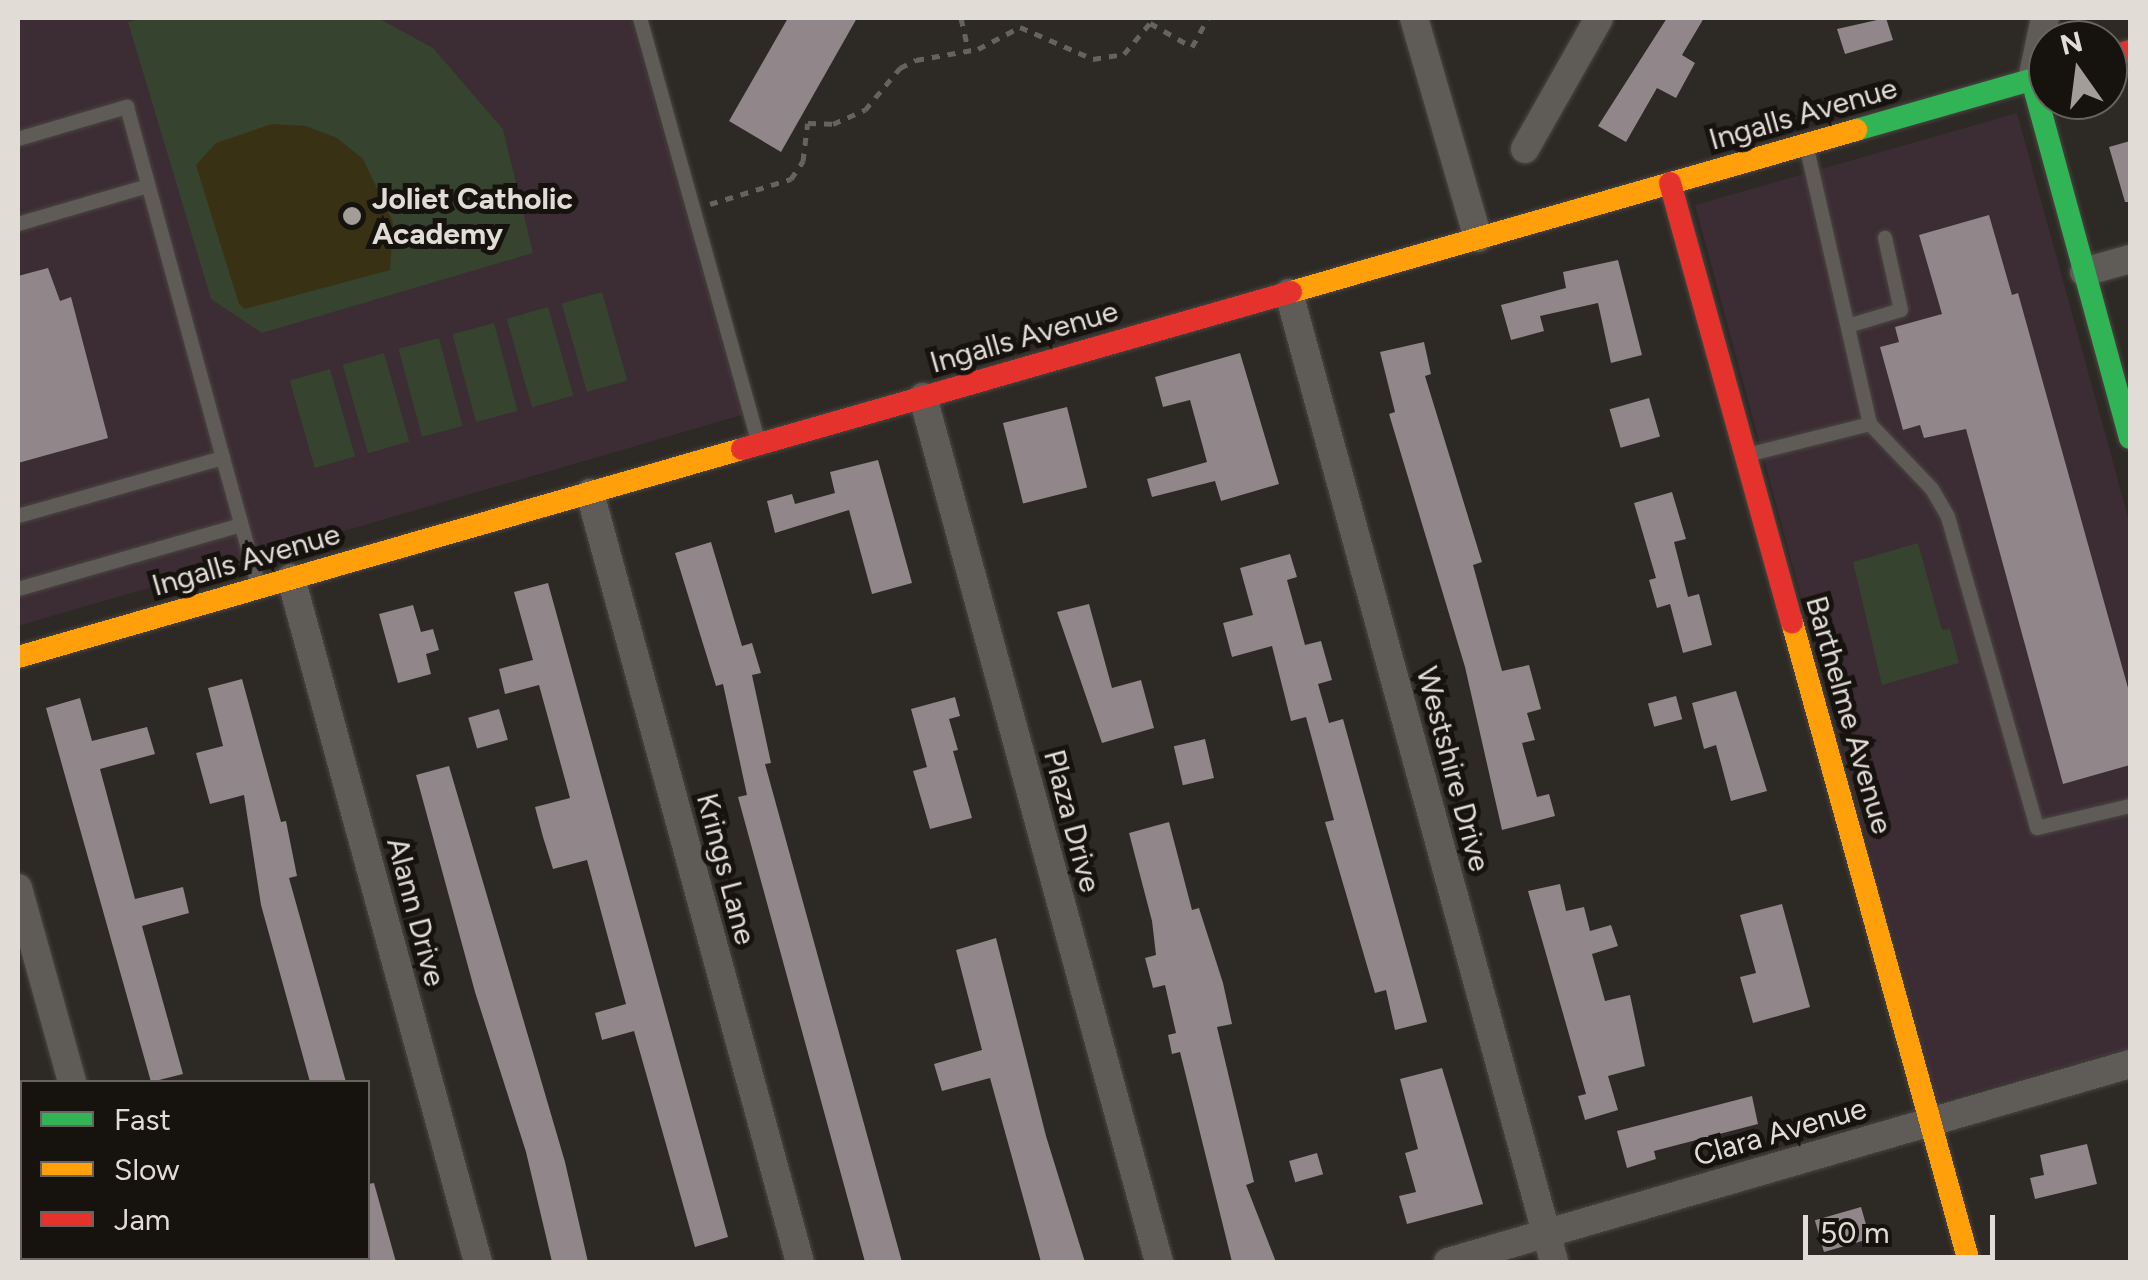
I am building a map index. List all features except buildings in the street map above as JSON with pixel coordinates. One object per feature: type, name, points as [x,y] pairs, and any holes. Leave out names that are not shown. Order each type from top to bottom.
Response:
[{"type":"street","points":[[1414,18],[1478,238]]},
{"type":"street","points":[[1525,149],[1599,18]]},
{"type":"street","name":"Ingalls Avenue","points":[[18,657],[2028,81]]},
{"type":"street","points":[[2050,120],[2084,272],[2130,438]]},
{"type":"street","name":"Barthelme Avenue","points":[[1670,184],[1969,1262]]},
{"type":"street","points":[[2084,272],[2130,259]]},
{"type":"street","name":"Westshire Drive","points":[[1288,293],[1554,1262]]},
{"type":"street","name":"Plaza Drive","points":[[923,397],[1159,1262]]},
{"type":"street","name":"Krings Lane","points":[[590,493],[800,1262]]},
{"type":"street","name":"Alann Drive","points":[[291,578],[478,1262]]},
{"type":"street","points":[[18,888],[71,1080]]},
{"type":"street","name":"Clara Avenue","points":[[1448,1262],[2130,1064]]},
{"type":"lane","points":[[644,20],[759,444]]},
{"type":"lane","points":[[18,139],[127,107],[258,588]]},
{"type":"lane","points":[[1806,145],[1870,424],[1932,489],[1948,518],[2037,828],[2130,806]]},
{"type":"lane","points":[[18,224],[148,186]]},
{"type":"lane","points":[[1848,326],[1901,310],[1885,238]]},
{"type":"lane","points":[[1746,456],[1870,424]]},
{"type":"lane","points":[[18,516],[223,458]]},
{"type":"lane","points":[[18,588],[242,526]]},
{"type":"path","points":[[961,18],[970,52]]},
{"type":"path","points":[[708,205],[792,179],[803,161],[808,124],[833,124],[865,110],[900,68],[970,52],[1020,27],[1076,55],[1109,57],[1136,46],[1150,23],[1192,46],[1208,18]]},
{"type":"shaded area","name":"Joliet Catholic Academy","points":[[18,18],[631,18],[742,415],[18,626]]},
{"type":"shaded area","points":[[2017,113],[2130,524],[2130,1048],[1938,1102],[1695,205]]},
{"type":"green space","points":[[142,18],[378,18],[433,48],[503,129],[533,253],[262,333],[211,299],[128,22]]},
{"type":"green space","points":[[602,292],[627,380],[587,392],[562,304]]},
{"type":"green space","points":[[548,307],[573,395],[532,407],[507,319]]},
{"type":"green space","points":[[494,323],[518,411],[476,422],[452,334]]},
{"type":"green space","points":[[439,338],[463,426],[422,437],[398,349]]},
{"type":"green space","points":[[384,353],[409,441],[368,453],[343,365]]},
{"type":"green space","points":[[330,369],[355,456],[315,468],[290,381]]},
{"type":"green space","points":[[1918,543],[1942,630],[1950,629],[1959,663],[1882,685],[1853,562]]},
{"type":"sand","points":[[272,124],[306,126],[337,138],[363,159],[393,222],[390,270],[245,309],[239,304],[196,165],[216,143]]},
{"type":"traffic: fast","points":[[1856,130],[2028,81]]},
{"type":"traffic: fast","points":[[2043,120],[2130,438]]},
{"type":"traffic: slow","points":[[1291,292],[1856,130]]},
{"type":"traffic: slow","points":[[18,657],[742,449]]},
{"type":"traffic: slow","points":[[1792,622],[1969,1262]]},
{"type":"traffic: jam","points":[[1670,183],[1792,622]]},
{"type":"traffic: jam","points":[[742,449],[1291,292]]},
{"type":"place","name":"Joliet Catholic Academy","points":[[352,216]]}]
